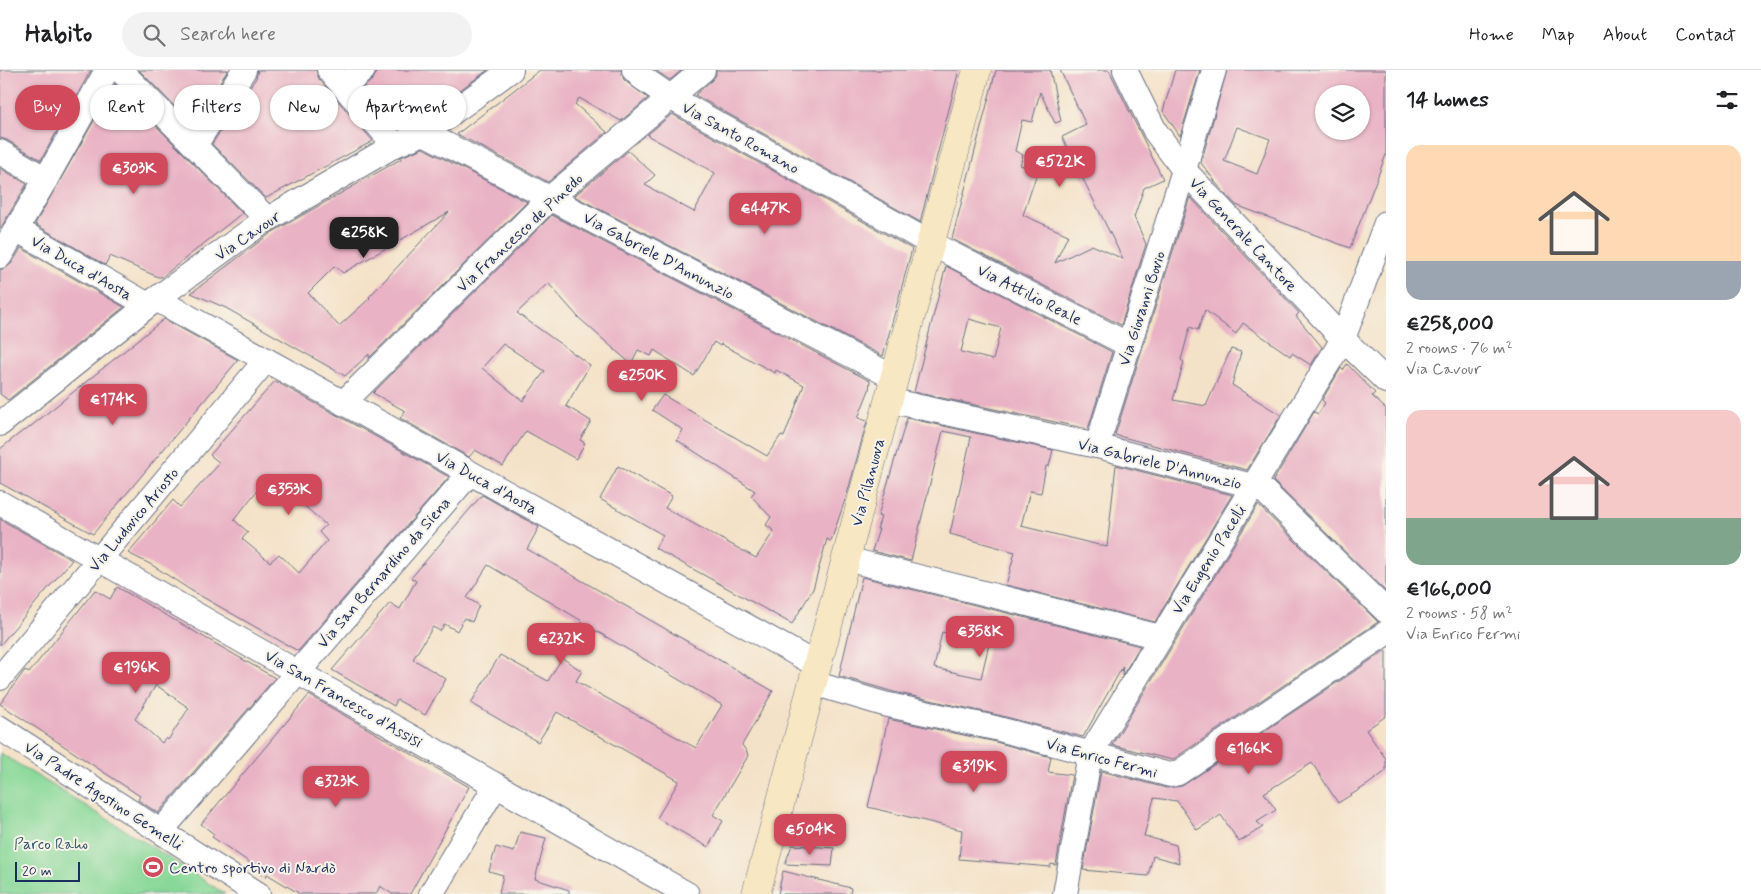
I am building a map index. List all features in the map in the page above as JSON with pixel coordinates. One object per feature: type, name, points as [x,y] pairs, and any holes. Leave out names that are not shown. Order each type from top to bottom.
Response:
[{"type":"street","points":[[0,256],[107,70]]},
{"type":"street","points":[[120,70],[267,220]]},
{"type":"street","points":[[195,145],[244,70]]},
{"type":"street","points":[[363,70],[336,79],[395,145]]},
{"type":"street","name":"Via Cavour","points":[[2,420],[152,302],[267,220],[395,145],[424,132],[510,70]]},
{"type":"street","name":"Via Santo Romano","points":[[634,70],[670,97],[930,244]]},
{"type":"street","name":"Via Francesco de Pinedo","points":[[343,403],[550,198],[703,70]]},
{"type":"street","name":"Via Pilanuova","points":[[756,894],[977,70]]},
{"type":"street","name":"Via Generale Cantore","points":[[1124,70],[1154,131],[1184,170],[1343,339],[1386,381]]},
{"type":"street","name":"Via Giovanni Bovio","points":[[1097,446],[1214,70]]},
{"type":"street","name":"Via Gabriele D'Annunzio","points":[[424,132],[550,198],[892,389],[1097,446],[1253,486],[1265,492],[1386,611]]},
{"type":"street","points":[[0,152],[46,179]]},
{"type":"street","name":"Via Eugenio Pacelli","points":[[1090,754],[1343,339],[1386,223]]},
{"type":"street","name":"Via Duca d'Aosta","points":[[16,229],[152,302],[266,360],[470,472],[815,674]]},
{"type":"street","name":"Via Attilio Reale","points":[[930,244],[1129,345]]},
{"type":"street","name":"Via Ludovico Ariosto","points":[[0,678],[266,360]]},
{"type":"street","name":"Via San Bernardino da Siena","points":[[160,831],[470,472]]},
{"type":"street","name":"Via San Francesco d'Assisi","points":[[0,503],[687,894]]},
{"type":"street","points":[[846,559],[1160,637]]},
{"type":"street","name":"Via Enrico Fermi","points":[[815,674],[884,704],[995,728],[1170,775],[1178,773],[1386,632]]},
{"type":"street","name":"Via Padre Agostino Gemelli","points":[[0,728],[258,894]]},
{"type":"street","points":[[1065,894],[1090,754]]},
{"type":"street","points":[[431,894],[496,785]]},
{"type":"green space","name":"Parco Raho","points":[[0,753],[143,841],[225,894],[0,894]]},
{"type":"building","points":[[0,70],[91,70],[80,90],[80,85],[15,85],[15,130],[58,130],[41,160],[7,140],[0,138]]},
{"type":"building","points":[[139,70],[228,70],[218,85],[174,85],[174,106],[164,95],[164,85],[154,85]]},
{"type":"building","points":[[258,70],[316,70],[319,79],[324,85],[270,85],[270,130],[338,130],[338,101],[348,112],[348,130],[363,130],[373,141],[266,198],[212,144],[221,130],[260,130],[260,85],[251,85]]},
{"type":"building","points":[[379,70],[488,70],[466,86],[366,85]]},
{"type":"building","points":[[540,70],[621,70],[624,80],[648,98],[621,121],[579,98],[575,104],[607,132],[548,182],[457,134],[462,130],[466,130],[466,127]]},
{"type":"building","points":[[655,70],[682,70],[670,80]]},
{"type":"building","points":[[716,70],[959,70],[920,222],[695,95],[712,80],[716,75]]},
{"type":"building","points":[[996,70],[1050,70],[1061,121],[1055,123],[1040,92],[1032,122],[1022,120],[1015,151],[1023,155],[1020,165],[1038,170],[1023,215],[1068,235],[1055,263],[1092,245],[1123,259],[1062,137],[1086,125],[1060,70],[1109,70],[1163,179],[1144,188],[1134,217],[1146,244],[1121,325],[952,239]]},
{"type":"building","points":[[1175,70],[1200,70],[1180,136],[1163,111]]},
{"type":"building","points":[[1227,70],[1386,70],[1386,155],[1350,248],[1236,205],[1201,163]],"holes":[[[1237,127],[1270,139],[1257,174],[1224,161]]]},
{"type":"building","points":[[672,114],[912,249],[883,356],[574,196],[628,151],[655,175],[645,185],[694,212],[715,173],[647,135]]},
{"type":"building","points":[[90,128],[90,130],[160,130],[242,213],[162,277],[110,256],[105,265],[35,224]]},
{"type":"building","points":[[423,148],[527,202],[369,358],[369,354],[345,376],[226,308],[191,293],[271,233],[401,159],[401,157]],"holes":[[[449,212],[339,326],[308,293],[335,266],[343,273]]]},
{"type":"building","points":[[0,168],[27,184],[0,229]]},
{"type":"building","points":[[1190,197],[1299,313],[1296,316],[1322,347],[1311,365],[1292,353],[1290,356],[1243,323],[1236,334],[1205,310],[1198,330],[1190,327],[1181,360],[1184,362],[1173,400],[1206,406],[1231,349],[1241,352],[1232,385],[1281,415],[1247,470],[1115,435]]},
{"type":"building","points":[[552,215],[870,381],[869,390],[858,418],[867,421],[848,491],[831,541],[827,539],[813,589],[792,624],[655,548],[663,535],[600,499],[618,466],[672,496],[665,508],[756,558],[774,531],[766,525],[771,517],[751,496],[755,491],[677,440],[683,430],[652,410],[663,395],[767,456],[781,435],[784,437],[804,385],[776,370],[775,373],[714,342],[694,376],[654,350],[651,356],[638,350],[631,364],[579,318],[548,283],[517,313],[590,365],[566,406],[591,421],[580,440],[585,443],[576,459],[526,431],[503,466],[475,450],[469,457],[400,418],[405,411],[373,393]],"holes":[[[503,344],[545,371],[523,401],[482,368]]]},
{"type":"building","points":[[21,248],[124,307],[8,400],[0,394],[0,270],[12,263]]},
{"type":"building","points":[[946,266],[1112,352],[1088,429],[914,392]],"holes":[[[969,319],[1001,328],[993,360],[961,352]]]},
{"type":"building","points":[[164,319],[238,360],[93,534],[0,483],[0,449]]},
{"type":"building","points":[[1347,364],[1375,393],[1372,396],[1386,409],[1386,592],[1273,481],[1314,412],[1318,414],[1325,403],[1322,400],[1341,368],[1343,370]]},
{"type":"building","points":[[275,381],[449,477],[298,651],[192,591],[152,565],[128,553],[173,500],[180,507],[220,463],[210,455]],"holes":[[[259,488],[278,505],[283,500],[291,508],[298,500],[326,525],[319,532],[327,541],[299,573],[279,554],[270,562],[242,539],[248,532],[234,520]]]},
{"type":"building","points":[[907,418],[1053,450],[1049,466],[1046,466],[1041,493],[1030,491],[1021,526],[1107,547],[1116,465],[1232,495],[1155,622],[1006,585],[1015,552],[950,534],[971,437],[943,431],[911,561],[872,551],[879,529],[877,529],[881,517],[878,516]]},
{"type":"building","points":[[482,495],[539,527],[527,549],[773,691],[742,745],[748,756],[713,815],[723,821],[708,847],[657,818],[679,781],[557,712],[538,742],[471,703],[500,655],[548,681],[562,658],[582,671],[576,681],[696,748],[722,705],[488,565],[467,598],[479,605],[472,622],[464,618],[457,631],[445,624],[440,631],[433,627],[413,659],[446,679],[425,715],[397,700],[394,706],[332,670],[390,603],[400,609],[416,581],[411,578]]},
{"type":"building","points":[[1258,505],[1378,622],[1172,760],[1112,745]]},
{"type":"building","points":[[0,519],[72,560],[0,645]]},
{"type":"building","points":[[862,577],[1140,646],[1122,676],[1123,666],[1083,737],[998,715],[894,692],[839,676]],"holes":[[[942,632],[989,644],[981,678],[934,668]]]},
{"type":"building","points":[[117,587],[275,678],[158,813],[138,800],[140,796],[0,704],[25,670],[29,673],[95,590],[110,599]],"holes":[[[156,685],[189,708],[168,740],[166,738],[162,743],[135,719]]]},
{"type":"building","points":[[1386,650],[1386,716],[1366,730],[1386,759],[1386,771],[1367,785],[1338,803],[1312,763],[1264,793],[1276,810],[1257,822],[1263,827],[1239,842],[1221,815],[1197,830],[1177,801],[1154,798],[1144,836],[1176,845],[1179,863],[1153,856],[1148,876],[1083,870],[1101,771],[1166,788],[1182,786]]},
{"type":"building","points":[[309,695],[469,787],[410,894],[392,894],[380,886],[376,894],[300,894],[267,874],[266,877],[250,867],[252,864],[212,837],[214,834],[201,824]]},
{"type":"building","points":[[888,719],[992,741],[1051,757],[1048,772],[1072,775],[1056,865],[1051,864],[1050,867],[959,859],[962,830],[868,807]]},
{"type":"building","points":[[520,832],[546,838],[535,879],[569,890],[569,894],[499,894],[503,875],[489,871],[496,847],[514,852]]},
{"type":"building","points":[[792,845],[834,848],[832,866],[785,864]]},
{"type":"building","points":[[783,871],[851,888],[850,894],[778,894]]},
{"type":"place","name":"Centro sportivo di Nardò","points":[[153,867]]}]
